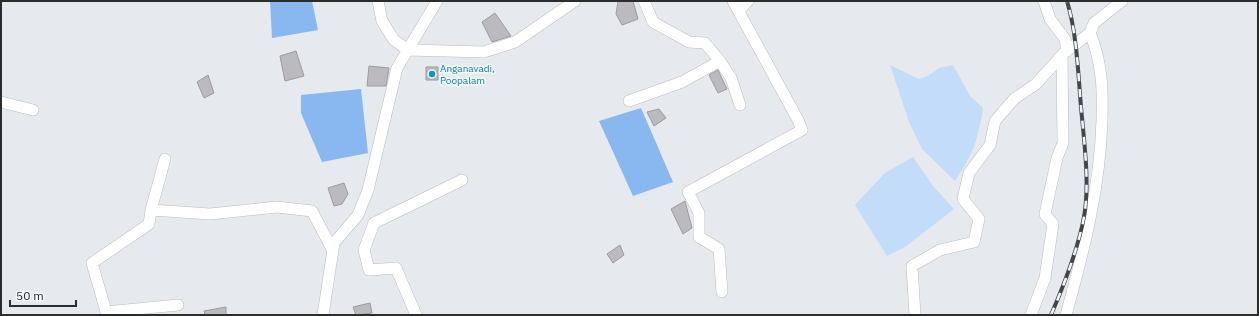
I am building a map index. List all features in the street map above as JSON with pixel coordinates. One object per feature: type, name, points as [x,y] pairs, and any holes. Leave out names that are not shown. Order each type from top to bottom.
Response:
[{"type":"street","points":[[378,1],[382,21],[394,40],[408,50],[484,52],[515,42],[575,1]]},
{"type":"street","points":[[323,315],[334,243],[358,215],[368,190],[397,68],[437,1]]},
{"type":"street","points":[[644,1],[653,22],[689,42],[705,43],[720,61],[731,78],[740,105]]},
{"type":"street","points":[[722,292],[719,249],[699,237],[699,213],[688,192],[802,130],[736,6],[748,1]]},
{"type":"street","points":[[1031,315],[1045,278],[1053,224],[1045,214],[1057,158],[1063,143],[1065,39],[1050,20],[1044,1]]},
{"type":"street","points":[[915,315],[912,266],[940,250],[974,242],[979,219],[964,199],[969,173],[990,146],[995,121],[1014,99],[1036,84],[1064,53],[1090,33],[1094,23],[1122,1]]},
{"type":"street","points":[[1066,315],[1085,245],[1100,169],[1103,82],[1096,49],[1090,33]]},
{"type":"street","points":[[628,101],[682,82],[720,61]]},
{"type":"street","points":[[1,102],[32,110]]},
{"type":"street","points":[[165,159],[151,210],[149,224],[92,263],[106,313],[178,305]]},
{"type":"street","points":[[416,315],[396,268],[369,270],[364,250],[374,223],[462,180]]},
{"type":"street","points":[[151,210],[210,214],[277,207],[312,210],[333,251]]},
{"type":"shaded area","points":[[270,1],[312,1],[318,30],[272,38]]},
{"type":"shaded area","points":[[890,65],[919,79],[928,76],[939,68],[953,65],[970,96],[983,108],[974,146],[955,181],[922,149],[909,122]]},
{"type":"shaded area","points":[[361,89],[368,153],[322,162],[301,113],[301,95]]},
{"type":"shaded area","points":[[641,108],[673,182],[633,196],[599,121]]},
{"type":"shaded area","points":[[913,157],[933,186],[954,209],[905,247],[887,256],[855,205],[885,173]]},
{"type":"building","points":[[618,1],[633,1],[638,19],[622,25],[616,14]]},
{"type":"building","points":[[495,13],[511,36],[492,42],[482,22]]},
{"type":"building","points":[[296,51],[304,76],[285,81],[280,56]]},
{"type":"building","points":[[369,66],[389,68],[386,86],[367,86]]},
{"type":"building","name":"Anganavadi, Poopalam","points":[[426,67],[438,67],[438,80],[426,80]]},
{"type":"building","points":[[718,70],[727,89],[718,93],[709,75]]},
{"type":"building","points":[[208,75],[214,93],[204,98],[197,82]]},
{"type":"building","points":[[659,109],[666,118],[654,126],[647,112]]},
{"type":"building","points":[[344,183],[348,194],[342,204],[334,206],[328,188]]},
{"type":"building","points":[[685,201],[692,228],[683,234],[671,209]]},
{"type":"building","points":[[620,245],[624,255],[613,263],[607,254]]},
{"type":"building","points":[[370,303],[372,313],[356,315],[353,307]]},
{"type":"building","points":[[226,307],[226,315],[205,315],[204,311]]},
{"type":"railway","points":[[1051,315],[1066,279],[1078,242],[1086,204],[1086,162],[1077,53],[1067,1]]},
{"type":"place","name":"Anganavadi, Poopalam","points":[[432,74]]}]
